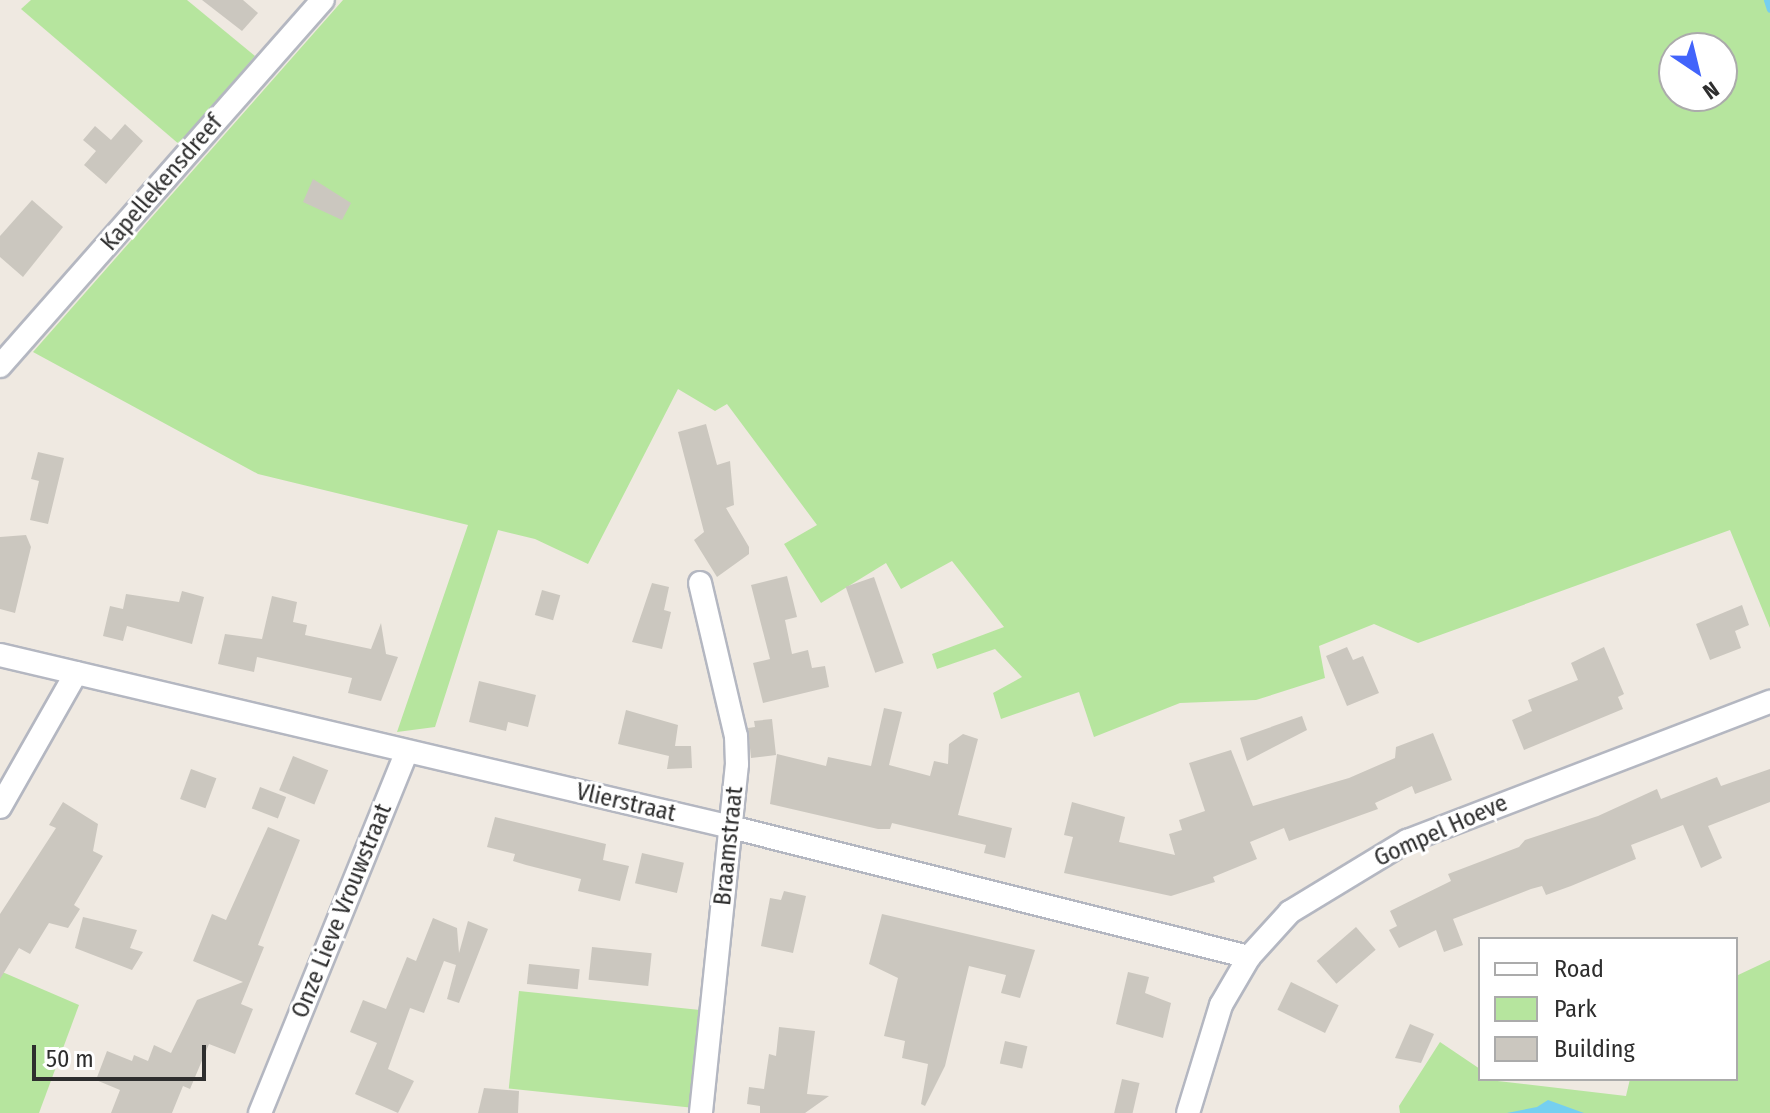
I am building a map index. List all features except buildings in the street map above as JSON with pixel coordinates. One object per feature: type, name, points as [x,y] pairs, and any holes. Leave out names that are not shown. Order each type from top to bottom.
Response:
[{"type":"street","name":"Kapellekensdreef","points":[[0,366],[323,0]]},
{"type":"street","name":"Braamstraat","points":[[700,583],[736,736],[731,827],[701,1113]]},
{"type":"street","name":"Vlierstraat","points":[[0,655],[406,753],[731,827],[1249,957]]},
{"type":"street","points":[[0,807],[76,673]]},
{"type":"street","name":"Gompel Hoeve","points":[[1188,1113],[1221,1005],[1249,957],[1290,912],[1407,841],[1770,702]]},
{"type":"street","name":"Onze Lieve Vrouwstraat","points":[[260,1113],[406,753]]},
{"type":"green space","points":[[31,0],[187,0],[255,56],[180,145],[21,9]]},
{"type":"green space","points":[[343,0],[1770,0],[1770,628],[1730,530],[1418,643],[1374,624],[1319,646],[1325,678],[1256,700],[1180,703],[1094,737],[1079,692],[1001,719],[993,693],[1022,677],[995,649],[937,669],[932,654],[1004,627],[952,561],[901,589],[886,563],[821,603],[784,544],[817,525],[727,404],[715,411],[678,389],[588,564],[535,539],[498,530],[435,727],[397,732],[468,525],[258,474],[33,352]]},
{"type":"green space","points":[[1770,960],[1770,1113],[1400,1113],[1399,1106],[1440,1042],[1478,1068],[1478,1081],[1626,1096],[1630,1081],[1738,1081],[1738,975]]},
{"type":"green space","points":[[0,971],[79,1005],[39,1113],[0,1113]]},
{"type":"green space","points":[[519,991],[700,1010],[690,1107],[509,1088]]},
{"type":"water","points":[[1548,1100],[1584,1113],[1507,1113],[1537,1107]]},
{"type":"waterway","points":[[1767,0],[1770,9]]}]
